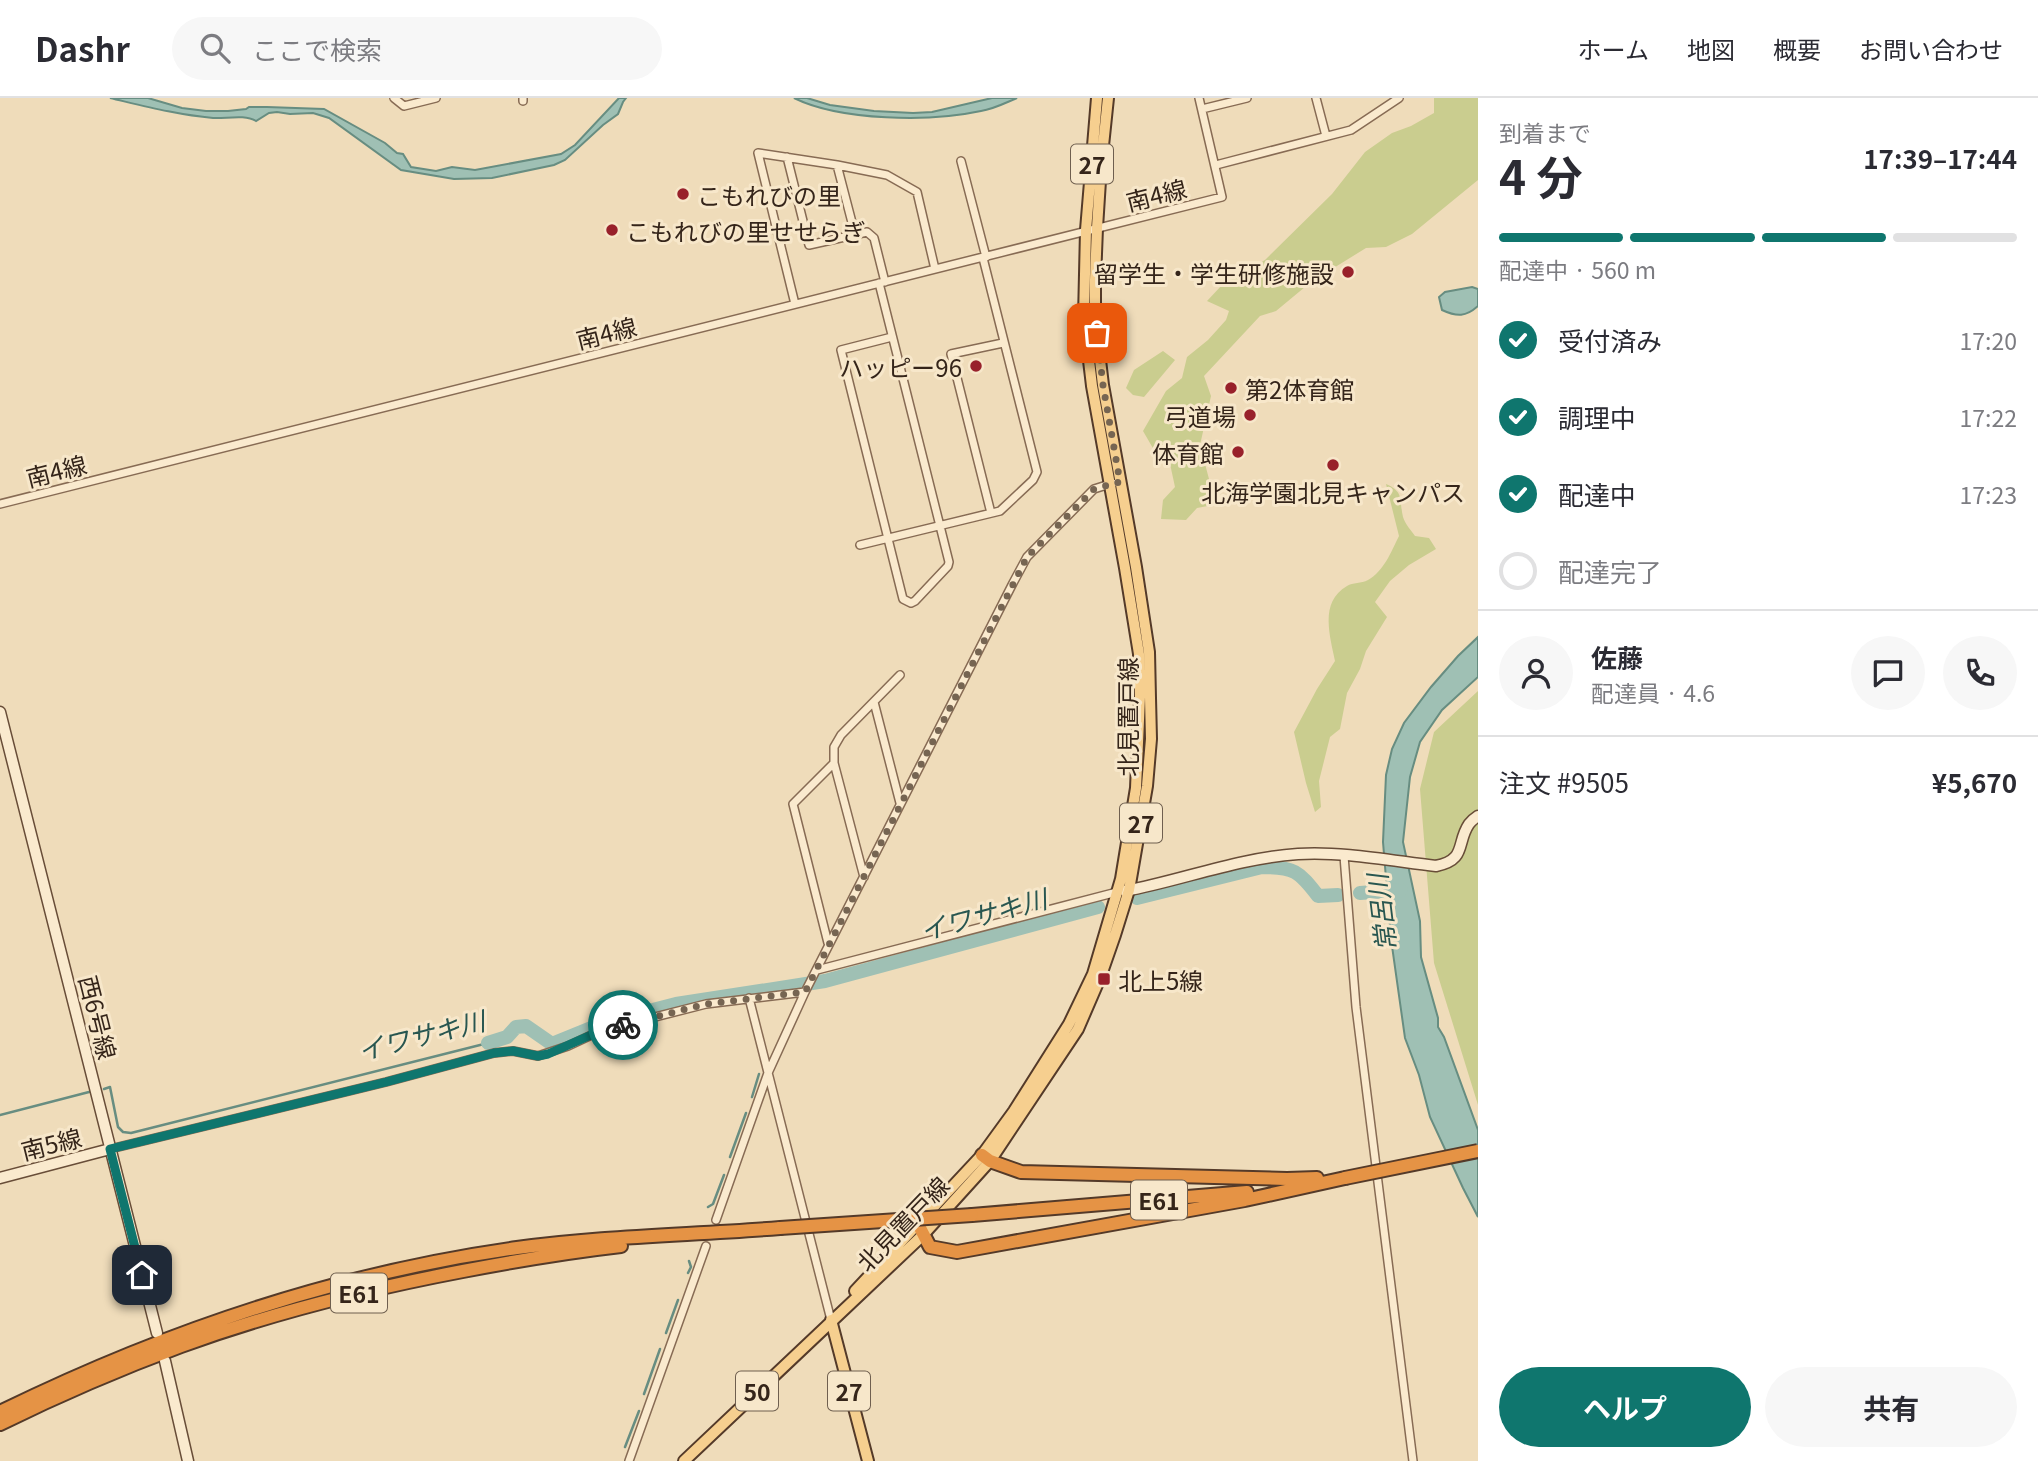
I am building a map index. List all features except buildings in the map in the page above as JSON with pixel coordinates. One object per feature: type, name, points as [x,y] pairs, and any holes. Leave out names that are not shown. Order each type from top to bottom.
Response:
[{"type":"highway","name":"E61","points":[[0,1424],[53,1398],[180,1346],[254,1322],[387,1286],[521,1260],[736,1232],[1246,1193],[1345,1178],[1478,1152]]},
{"type":"highway","points":[[986,1158],[1021,1171],[1268,1179],[1345,1178]]},
{"type":"highway","points":[[920,1230],[930,1247],[957,1252],[1245,1200],[1345,1178]]},
{"type":"highway","name":"E61","points":[[0,1412],[46,1389],[174,1336],[251,1310],[381,1273],[451,1258],[519,1248],[602,1239],[736,1232]]},
{"type":"main road","name":"北見置戸線","points":[[684,1461],[831,1320],[845,1310],[986,1158],[1069,1024],[1093,974],[1123,891],[1136,788],[1139,654],[1096,328],[1092,229],[1097,98]]},
{"type":"main road","name":"北見置戸線","points":[[1092,229],[1108,98]]},
{"type":"main road","name":"27","points":[[831,1320],[868,1461]]},
{"type":"street","points":[[394,98],[404,106],[436,98]]},
{"type":"street","points":[[1199,98],[1216,165],[1351,130],[1399,98]]},
{"type":"street","points":[[1202,109],[1248,98]]},
{"type":"street","points":[[1316,98],[1326,136]]},
{"type":"street","points":[[795,304],[758,153],[887,175],[917,192],[935,270]]},
{"type":"street","points":[[787,157],[809,245],[855,233],[867,232],[874,238],[892,337],[948,566],[911,603],[903,599],[841,350],[892,337]]},
{"type":"street","points":[[860,545],[1000,511],[1033,480],[1037,472],[1003,342],[961,161]]},
{"type":"street","points":[[837,165],[855,233]]},
{"type":"street","name":"南4線","points":[[0,505],[1222,197],[1216,165]]},
{"type":"street","points":[[991,513],[951,354],[1003,342]]},
{"type":"street","points":[[716,1220],[768,1073],[808,986],[1027,557],[1094,489],[1115,483]]},
{"type":"street","points":[[864,877],[834,763],[834,747],[841,735],[900,675]]},
{"type":"street","points":[[874,702],[900,804]]},
{"type":"street","name":"西6号線","points":[[0,712],[157,1333]]},
{"type":"street","points":[[829,944],[793,804],[834,763]]},
{"type":"street","points":[[817,970],[1253,859],[1312,853],[1436,866],[1448,864],[1456,857],[1469,824],[1478,816]]},
{"type":"street","points":[[1348,856],[1356,1007],[1413,1461]]},
{"type":"street","name":"南5線","points":[[0,1178],[494,1053],[513,1051],[538,1056],[548,1054],[600,1031],[706,1004],[808,986]]},
{"type":"street","points":[[749,998],[831,1320]]},
{"type":"street","points":[[629,1461],[706,1247]]},
{"type":"street","points":[[165,1361],[188,1461]]},
{"type":"green space","points":[[1434,98],[1478,98],[1478,180],[1412,234],[1386,247],[1366,248],[1311,282],[1276,311],[1260,316],[1204,376],[1211,396],[1200,445],[1213,505],[1197,508],[1186,520],[1161,519],[1163,500],[1175,487],[1167,450],[1154,450],[1143,431],[1166,391],[1182,378],[1187,357],[1208,340],[1226,320],[1229,311],[1207,301],[1222,285],[1265,260],[1332,194],[1365,152],[1392,133],[1434,113]]},
{"type":"green space","points":[[1163,351],[1175,360],[1144,397],[1133,395],[1126,388],[1134,370]]},
{"type":"green space","points":[[1386,484],[1399,494],[1404,520],[1415,536],[1429,538],[1436,549],[1409,565],[1390,581],[1375,602],[1387,617],[1366,651],[1347,693],[1340,729],[1330,737],[1319,781],[1321,807],[1315,812],[1294,732],[1335,661],[1329,620],[1333,601],[1347,586],[1374,576],[1386,561],[1399,536]]},
{"type":"green space","points":[[1478,691],[1478,1105],[1434,963],[1420,789],[1434,732]]},
{"type":"water","points":[[110,98],[148,98],[182,108],[206,111],[249,107],[324,109],[385,143],[397,153],[403,154],[411,167],[436,171],[452,167],[475,170],[561,154],[575,145],[619,98],[626,98],[618,114],[565,160],[554,165],[492,178],[454,179],[401,170],[329,118],[313,113],[269,113],[256,121],[241,117],[213,118]]},
{"type":"water","points":[[794,98],[874,111],[913,113],[932,112],[992,98],[1017,98],[995,107],[960,115],[912,118],[836,111]]},
{"type":"water","points":[[1472,287],[1478,289],[1478,306],[1474,310],[1461,315],[1442,310],[1439,297],[1445,292]]},
{"type":"water","points":[[1478,637],[1478,677],[1442,710],[1420,742],[1410,777],[1403,842],[1420,921],[1421,957],[1438,1018],[1438,1027],[1478,1130],[1478,1217],[1430,1117],[1419,1075],[1405,1038],[1391,939],[1383,842],[1386,775],[1392,749],[1404,723],[1431,687]]},
{"type":"waterway","name":"イワサキ川","points":[[1137,898],[1262,867],[1295,872],[1318,896],[1338,895]]},
{"type":"waterway","name":"イワサキ川","points":[[1360,893],[1401,890]]},
{"type":"waterway","name":"イワサキ川","points":[[488,1043],[507,1037],[516,1027],[526,1026],[552,1044],[606,1022],[676,1004],[825,981],[1098,907]]},
{"type":"waterway","name":"イワサキ川","points":[[104,1089],[110,1087],[118,1127],[123,1132],[131,1133],[488,1043]]},
{"type":"waterway","points":[[752,1097],[759,1074]]},
{"type":"waterway","name":"イワサキ川","points":[[0,1115],[89,1092]]},
{"type":"waterway","points":[[730,1157],[746,1113]]},
{"type":"waterway","points":[[708,1207],[713,1204],[724,1175]]},
{"type":"waterway","points":[[688,1273],[691,1267],[689,1261]]},
{"type":"waterway","points":[[666,1333],[678,1300]]},
{"type":"waterway","points":[[644,1394],[660,1349]]},
{"type":"waterway","points":[[625,1447],[639,1411]]},
{"type":"way so far","points":[[623,1025],[706,1004],[805,992],[1027,557],[1094,489],[1120,482],[1097,333]]},
{"type":"place","name":"こもれびの里","points":[[683,194]]},
{"type":"place","name":"こもれびの里せせらぎ","points":[[612,230]]},
{"type":"place","name":"留学生・学生研修施設","points":[[1348,272]]},
{"type":"place","name":"ハッピー96","points":[[976,366]]},
{"type":"place","name":"第2体育館","points":[[1231,388]]},
{"type":"place","name":"弓道場","points":[[1250,415]]},
{"type":"place","name":"体育館","points":[[1238,452]]},
{"type":"place","name":"北海学園北見キャンパス","points":[[1333,465]]},
{"type":"place","name":"北上5線","points":[[1104,979]]},
{"type":"route","points":[[142,1275],[110,1149],[494,1053],[513,1051],[538,1056],[548,1054],[600,1031],[623,1025]]},
{"type":"water label","name":"常呂川","points":[[1380,913]]}]
